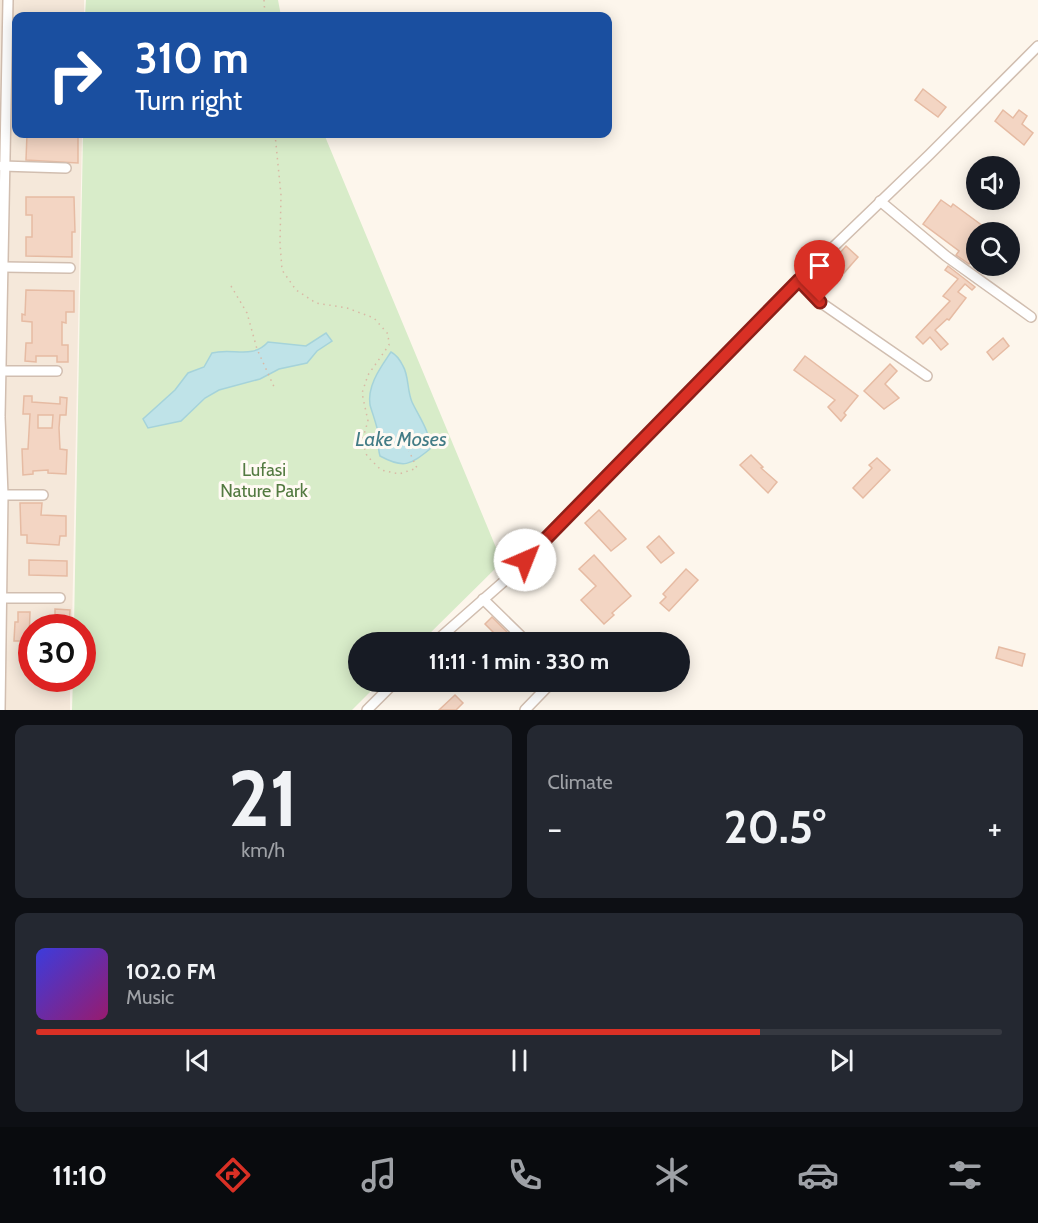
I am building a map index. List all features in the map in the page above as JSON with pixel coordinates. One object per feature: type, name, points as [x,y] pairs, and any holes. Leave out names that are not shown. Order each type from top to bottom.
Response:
[{"type":"street","points":[[0,710],[3,495],[0,417],[3,108],[12,72],[4,26],[8,0]]},
{"type":"street","points":[[446,632],[509,577],[799,280],[1038,46]]},
{"type":"street","points":[[3,166],[66,168]]},
{"type":"street","points":[[880,201],[946,256],[1031,318]]},
{"type":"street","points":[[3,267],[70,268]]},
{"type":"street","points":[[799,280],[820,302],[927,376]]},
{"type":"street","points":[[1,371],[57,371]]},
{"type":"street","points":[[3,495],[43,495]]},
{"type":"street","points":[[2,598],[60,598]]},
{"type":"street","points":[[483,599],[516,632]]},
{"type":"street","points":[[367,710],[385,692]]},
{"type":"street","points":[[525,710],[542,692]]},
{"type":"path","points":[[275,138],[282,270],[296,290],[316,303],[347,308],[374,318],[388,334],[389,345],[368,375],[362,393],[368,421],[362,441],[367,456],[381,470],[399,474],[417,468],[409,452]]},
{"type":"path","points":[[231,286],[247,313],[257,349],[275,389]]},
{"type":"shaded area","points":[[0,0],[84,0],[84,12],[12,12],[12,138],[82,138],[72,614],[18,614],[18,692],[70,692],[70,710],[0,710]]},
{"type":"green space","points":[[86,0],[278,0],[280,12],[85,12]]},
{"type":"green space","name":"Lufasi Nature Park","points":[[83,138],[326,138],[502,562],[431,632],[348,632],[348,692],[370,692],[352,710],[72,710],[73,692],[96,692],[96,614],[74,614]]},
{"type":"water","points":[[326,333],[332,341],[317,351],[307,363],[279,369],[260,379],[219,390],[205,398],[181,421],[148,428],[143,419],[175,390],[188,373],[204,367],[212,353],[249,352],[268,342],[306,346]]},
{"type":"water","name":"Lake Moses","points":[[391,352],[398,358],[405,370],[410,398],[427,431],[430,443],[430,449],[417,459],[401,464],[380,456],[377,428],[370,405],[373,383]]},
{"type":"building","points":[[923,89],[946,107],[938,117],[915,100]]},
{"type":"building","points":[[1003,110],[1013,118],[1019,110],[1027,116],[1022,124],[1033,133],[1024,145],[995,121]]},
{"type":"building","points":[[27,138],[78,138],[78,163],[26,160]]},
{"type":"building","points":[[26,197],[74,197],[75,232],[72,232],[72,257],[26,256],[26,237],[32,237],[32,215],[26,215]]},
{"type":"building","points":[[941,200],[951,207],[953,204],[977,222],[966,222],[966,262],[956,255],[959,251],[923,224]]},
{"type":"building","points":[[846,246],[858,257],[844,273],[831,263]]},
{"type":"building","points":[[948,266],[975,287],[972,290],[965,284],[958,292],[966,298],[949,320],[947,319],[935,330],[948,344],[941,350],[930,337],[923,344],[916,337],[950,301],[943,296],[958,279],[945,270]]},
{"type":"building","points":[[26,290],[74,291],[74,312],[66,312],[66,323],[62,322],[62,345],[68,345],[68,362],[57,362],[57,356],[36,356],[36,362],[25,361],[26,343],[32,343],[32,322],[22,321],[22,314],[25,315]]},
{"type":"building","points":[[1003,338],[1009,346],[993,360],[987,352]]},
{"type":"building","points":[[805,356],[858,396],[844,413],[846,415],[841,421],[828,407],[835,400],[794,370]]},
{"type":"building","points":[[890,364],[897,371],[885,384],[899,398],[884,409],[864,391]]},
{"type":"building","points":[[24,396],[32,396],[32,402],[60,404],[60,397],[67,398],[66,415],[60,415],[59,428],[60,449],[67,450],[66,474],[48,473],[48,470],[33,471],[33,474],[23,475],[22,449],[28,449],[30,414],[23,414]],"holes":[[[38,415],[53,415],[52,428],[38,428]]]},
{"type":"building","points":[[751,455],[763,467],[761,468],[777,482],[768,493],[740,465]]},
{"type":"building","points":[[877,458],[890,470],[863,498],[853,488],[872,468],[869,465]]},
{"type":"building","points":[[20,503],[42,503],[41,515],[66,516],[66,536],[60,536],[59,545],[27,543],[27,535],[21,535]]},
{"type":"building","points":[[599,510],[626,539],[611,551],[585,523]]},
{"type":"building","points":[[659,536],[674,553],[661,563],[647,547]]},
{"type":"building","points":[[594,555],[631,596],[612,613],[614,615],[604,624],[581,600],[596,586],[579,569]]},
{"type":"building","points":[[29,560],[67,561],[67,576],[29,575]]},
{"type":"building","points":[[686,569],[698,580],[669,611],[660,603],[666,597],[663,594]]},
{"type":"building","points":[[55,609],[70,610],[70,614],[55,614]]},
{"type":"building","points":[[18,612],[30,612],[30,614],[18,614]]},
{"type":"building","points":[[492,617],[507,632],[493,632],[485,624]]},
{"type":"building","points":[[15,622],[18,622],[18,641],[14,641]]},
{"type":"building","points":[[999,647],[1025,654],[1022,666],[996,658]]},
{"type":"building","points":[[455,695],[463,703],[456,710],[439,710]]},
{"type":"route","points":[[525,560],[799,280],[820,302]]}]
